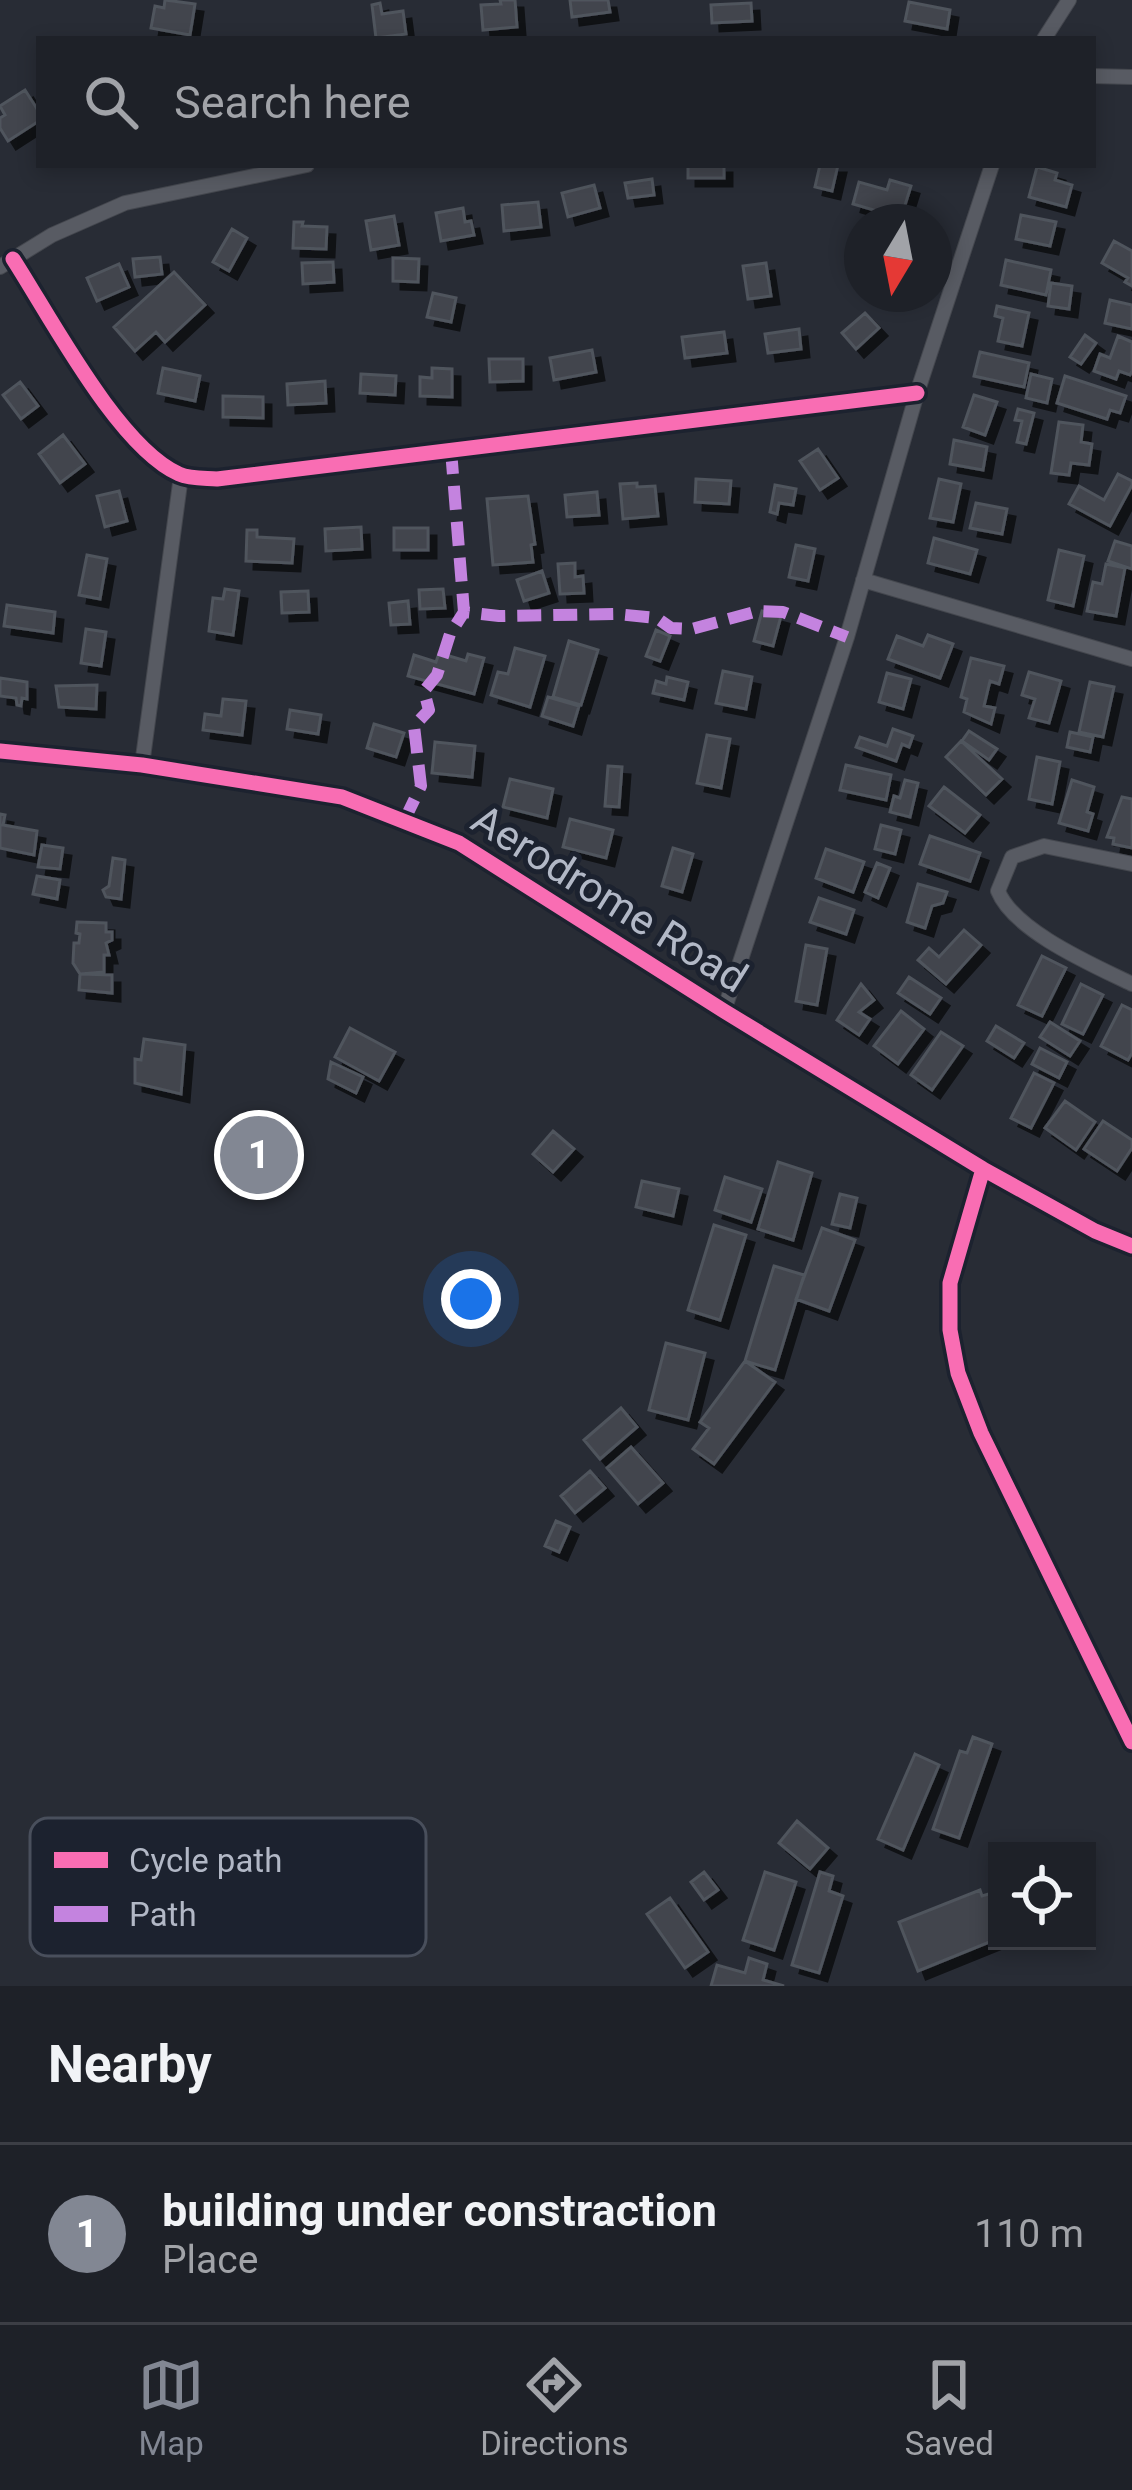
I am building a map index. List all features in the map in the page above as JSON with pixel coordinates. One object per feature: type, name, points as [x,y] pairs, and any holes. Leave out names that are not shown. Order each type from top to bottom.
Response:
[{"type":"street","points":[[1046,36],[1069,0]]},
{"type":"street","points":[[1096,76],[1132,76]]},
{"type":"street","points":[[293,168],[125,203],[52,235],[7,263],[119,423],[152,456],[182,476],[217,479],[917,392]]},
{"type":"street","points":[[724,1011],[991,168]]},
{"type":"street","points":[[142,765],[182,476]]},
{"type":"street","points":[[863,580],[1132,659]]},
{"type":"street","name":"Aerodrome Road","points":[[0,751],[142,765],[342,797],[459,843],[983,1169],[1095,1231],[1132,1246]]},
{"type":"street","points":[[1132,864],[1044,845],[1012,857],[998,891],[1004,906],[1021,922],[1132,984]]},
{"type":"street","points":[[983,1169],[950,1283],[950,1330],[958,1373],[981,1433],[1132,1742]]},
{"type":"building","points":[[165,0],[195,4],[190,35],[151,28],[155,6],[164,8]]},
{"type":"building","points":[[500,0],[515,0],[517,27],[483,30],[481,5],[501,4]]},
{"type":"building","points":[[570,0],[608,0],[610,12],[572,17]]},
{"type":"building","points":[[909,2],[950,10],[947,29],[905,21]]},
{"type":"building","points":[[380,3],[382,14],[403,11],[406,34],[376,36],[372,5]]},
{"type":"building","points":[[751,3],[752,21],[712,23],[711,5]]},
{"type":"building","points":[[25,90],[36,107],[36,123],[8,141],[0,128],[5,115],[0,106]]},
{"type":"building","points":[[688,168],[724,168],[724,178],[688,178]]},
{"type":"building","points":[[819,168],[837,168],[832,191],[815,187]]},
{"type":"building","points":[[1037,168],[1057,173],[1055,180],[1072,185],[1066,207],[1029,197]]},
{"type":"building","points":[[652,179],[654,195],[628,198],[625,183]]},
{"type":"building","points":[[890,180],[911,186],[905,204],[853,204],[859,182],[887,190]]},
{"type":"building","points":[[594,185],[600,208],[568,217],[562,193]]},
{"type":"building","points":[[538,202],[541,227],[504,231],[502,205]]},
{"type":"building","points":[[463,208],[474,235],[441,241],[436,213]]},
{"type":"building","points":[[1021,215],[1056,222],[1050,246],[1016,239]]},
{"type":"building","points":[[394,216],[399,245],[371,250],[366,221]]},
{"type":"building","points":[[294,222],[327,227],[326,249],[293,248]]},
{"type":"building","points":[[232,229],[247,238],[229,271],[213,262]]},
{"type":"building","points":[[1114,241],[1132,251],[1132,286],[1125,282],[1128,278],[1102,263]]},
{"type":"building","points":[[160,257],[162,274],[135,277],[133,259]]},
{"type":"building","points":[[393,258],[419,259],[418,282],[393,281]]},
{"type":"building","points":[[1006,260],[1051,270],[1046,295],[1001,285]]},
{"type":"building","points":[[333,262],[334,282],[303,284],[302,263]]},
{"type":"building","points":[[766,263],[771,296],[748,299],[743,266]]},
{"type":"building","points":[[119,264],[129,287],[97,301],[87,278]]},
{"type":"building","points":[[174,272],[205,305],[165,342],[156,332],[135,351],[114,327]]},
{"type":"building","points":[[1051,283],[1072,286],[1069,309],[1048,306]]},
{"type":"building","points":[[433,293],[456,298],[451,322],[427,317]]},
{"type":"building","points":[[1110,300],[1132,305],[1132,329],[1105,323]]},
{"type":"building","points":[[997,306],[1029,313],[1022,346],[998,341],[1003,318],[995,316]]},
{"type":"building","points":[[865,313],[879,328],[856,349],[842,333]]},
{"type":"building","points":[[799,329],[801,349],[768,353],[765,334]]},
{"type":"building","points":[[724,332],[727,353],[685,358],[682,337]]},
{"type":"building","points":[[1085,335],[1096,343],[1081,364],[1070,357]]},
{"type":"building","points":[[1118,336],[1132,342],[1132,371],[1130,375],[1119,371],[1116,379],[1094,371],[1100,354],[1110,358]]},
{"type":"building","points":[[592,350],[596,372],[554,380],[550,358]]},
{"type":"building","points":[[980,352],[1029,363],[1024,387],[974,376]]},
{"type":"building","points":[[489,359],[523,359],[523,381],[490,382]]},
{"type":"building","points":[[163,368],[200,376],[195,401],[158,393]]},
{"type":"building","points":[[432,368],[452,369],[452,397],[420,396],[420,377],[432,378]]},
{"type":"building","points":[[361,374],[396,376],[395,395],[360,393]]},
{"type":"building","points":[[1031,374],[1052,379],[1047,403],[1026,398]]},
{"type":"building","points":[[1065,376],[1126,396],[1120,413],[1110,410],[1107,419],[1057,403]]},
{"type":"building","points":[[325,381],[326,403],[288,405],[287,384]]},
{"type":"building","points":[[20,382],[38,406],[21,419],[3,395]]},
{"type":"building","points":[[974,395],[997,402],[985,435],[963,427]]},
{"type":"building","points":[[223,396],[263,397],[263,418],[223,417]]},
{"type":"building","points":[[1018,409],[1034,413],[1026,444],[1017,442],[1022,421],[1015,420]]},
{"type":"building","points":[[1059,422],[1083,425],[1081,442],[1092,444],[1089,465],[1071,463],[1069,475],[1051,473]]},
{"type":"building","points":[[63,435],[85,464],[60,483],[39,454]]},
{"type":"building","points":[[954,440],[987,447],[983,470],[950,464]]},
{"type":"building","points":[[818,449],[838,478],[820,490],[800,461]]},
{"type":"building","points":[[1118,474],[1132,485],[1110,526],[1069,504],[1079,486],[1104,500]]},
{"type":"building","points":[[696,479],[731,481],[729,504],[695,502]]},
{"type":"building","points":[[939,479],[961,484],[953,522],[930,518]]},
{"type":"building","points":[[637,483],[637,487],[655,486],[658,516],[623,519],[620,484]]},
{"type":"building","points":[[775,485],[796,489],[793,505],[779,503],[777,514],[770,512]]},
{"type":"building","points":[[119,491],[127,521],[105,527],[97,496]]},
{"type":"building","points":[[597,492],[599,515],[567,517],[565,495]]},
{"type":"building","points":[[528,496],[533,562],[493,565],[487,499]]},
{"type":"building","points":[[976,503],[1007,509],[1002,534],[970,528]]},
{"type":"building","points":[[361,527],[362,549],[326,551],[325,529]]},
{"type":"building","points":[[394,528],[428,528],[428,550],[394,550]]},
{"type":"building","points":[[247,530],[257,530],[257,537],[294,539],[292,563],[246,561]]},
{"type":"building","points":[[934,538],[977,550],[970,574],[928,563]]},
{"type":"building","points":[[1115,541],[1132,546],[1132,569],[1108,561]]},
{"type":"building","points":[[796,545],[815,549],[808,581],[789,577]]},
{"type":"building","points":[[1059,550],[1084,556],[1073,606],[1048,600]]},
{"type":"building","points":[[87,555],[107,559],[100,599],[79,595]]},
{"type":"building","points":[[575,563],[575,577],[583,576],[584,593],[560,594],[558,564]]},
{"type":"building","points":[[1106,564],[1125,568],[1116,616],[1087,611],[1093,582],[1102,584]]},
{"type":"building","points":[[542,571],[549,593],[524,601],[517,580]]},
{"type":"building","points":[[225,589],[239,591],[233,635],[209,631],[213,598],[223,599]]},
{"type":"building","points":[[443,589],[445,608],[420,609],[419,590]]},
{"type":"building","points":[[308,591],[309,612],[282,613],[281,592]]},
{"type":"building","points":[[408,601],[410,624],[391,625],[389,603]]},
{"type":"building","points":[[7,605],[55,612],[53,633],[4,626]]},
{"type":"building","points":[[762,611],[781,616],[773,646],[754,641]]},
{"type":"building","points":[[86,629],[106,632],[101,666],[81,663]]},
{"type":"building","points":[[656,630],[670,636],[660,661],[646,656]]},
{"type":"building","points":[[928,635],[953,644],[940,678],[888,659],[897,636],[923,646]]},
{"type":"building","points":[[569,641],[598,650],[581,705],[553,697]]},
{"type":"building","points":[[515,648],[545,656],[530,707],[491,695],[498,672],[508,674]]},
{"type":"building","points":[[439,653],[466,661],[468,654],[484,658],[474,694],[408,676],[414,655],[436,662]]},
{"type":"building","points":[[971,658],[1004,666],[999,684],[990,681],[984,706],[995,708],[991,724],[964,712],[967,699],[961,697]]},
{"type":"building","points":[[723,671],[752,677],[746,709],[716,703]]},
{"type":"building","points":[[1029,672],[1061,681],[1049,723],[1029,718],[1035,699],[1022,695]]},
{"type":"building","points":[[887,673],[911,679],[903,709],[879,702]]},
{"type":"building","points":[[667,677],[688,682],[684,700],[653,693],[656,681],[666,684]]},
{"type":"building","points":[[0,678],[27,682],[27,699],[22,698],[21,706],[16,698],[0,696]]},
{"type":"building","points":[[1090,682],[1114,687],[1103,737],[1079,732]]},
{"type":"building","points":[[97,685],[96,709],[59,707],[56,686]]},
{"type":"building","points":[[548,697],[579,706],[573,726],[542,716]]},
{"type":"building","points":[[223,699],[246,701],[242,735],[203,730],[205,714],[221,716]]},
{"type":"building","points":[[290,710],[321,715],[318,734],[287,729]]},
{"type":"building","points":[[374,724],[404,733],[396,757],[367,748]]},
{"type":"building","points":[[893,729],[913,736],[909,747],[902,744],[896,761],[856,747],[860,737],[887,746]]},
{"type":"building","points":[[969,731],[997,749],[989,760],[962,741]]},
{"type":"building","points":[[1070,732],[1093,737],[1090,752],[1067,747]]},
{"type":"building","points":[[707,735],[730,739],[721,788],[697,783]]},
{"type":"building","points":[[961,741],[1002,779],[986,795],[946,757]]},
{"type":"building","points":[[435,742],[475,746],[472,777],[432,773]]},
{"type":"building","points":[[1037,757],[1060,762],[1052,804],[1029,799]]},
{"type":"building","points":[[846,765],[891,775],[886,800],[840,790]]},
{"type":"building","points":[[608,766],[622,767],[619,807],[605,806]]},
{"type":"building","points":[[510,779],[553,789],[547,818],[503,807]]},
{"type":"building","points":[[905,780],[918,783],[910,817],[890,812]]},
{"type":"building","points":[[1072,780],[1094,787],[1088,831],[1059,823]]},
{"type":"building","points":[[944,787],[980,815],[965,833],[929,806]]},
{"type":"building","points":[[1122,797],[1132,799],[1132,848],[1113,844],[1114,838],[1107,837]]},
{"type":"building","points":[[0,814],[5,815],[3,825],[37,831],[34,855],[0,848]]},
{"type":"building","points":[[570,819],[613,830],[606,858],[563,847]]},
{"type":"building","points":[[881,825],[901,830],[895,854],[875,849]]},
{"type":"building","points":[[930,836],[980,853],[970,881],[920,864]]},
{"type":"building","points":[[42,845],[63,848],[60,869],[38,867]]},
{"type":"building","points":[[673,848],[693,854],[682,892],[662,886]]},
{"type":"building","points":[[826,849],[864,862],[853,892],[816,878]]},
{"type":"building","points":[[113,858],[125,860],[121,899],[106,897],[103,890],[109,886]]},
{"type":"building","points":[[877,863],[890,868],[878,898],[865,892]]},
{"type":"building","points":[[37,876],[60,880],[57,899],[33,894]]},
{"type":"building","points":[[918,884],[947,892],[943,903],[932,906],[925,928],[907,922]]},
{"type":"building","points":[[819,898],[854,910],[846,934],[810,922]]},
{"type":"building","points":[[77,922],[106,923],[106,932],[112,932],[112,940],[106,943],[109,955],[104,955],[104,972],[80,974],[73,963],[74,943],[79,943],[80,934],[76,933]]},
{"type":"building","points":[[964,930],[981,945],[946,984],[918,960],[929,948],[939,957]]},
{"type":"building","points":[[806,945],[827,949],[817,1005],[796,1001]]},
{"type":"building","points":[[1042,956],[1066,968],[1042,1016],[1018,1005]]},
{"type":"building","points":[[80,974],[112,975],[112,993],[79,990]]},
{"type":"building","points":[[909,977],[941,998],[930,1014],[898,993]]},
{"type":"building","points":[[861,984],[874,1000],[859,1012],[870,1019],[859,1035],[837,1020]]},
{"type":"building","points":[[1081,984],[1103,995],[1083,1034],[1062,1024]]},
{"type":"building","points":[[1122,1005],[1132,1010],[1128,1060],[1101,1046]]},
{"type":"building","points":[[901,1011],[924,1029],[898,1064],[874,1046]]},
{"type":"building","points":[[1050,1022],[1080,1041],[1070,1056],[1040,1037]]},
{"type":"building","points":[[996,1026],[1024,1043],[1014,1058],[987,1041]]},
{"type":"building","points":[[350,1028],[395,1052],[379,1081],[335,1057]]},
{"type":"building","points":[[941,1032],[963,1046],[932,1090],[911,1075]]},
{"type":"building","points":[[144,1039],[185,1045],[181,1094],[135,1083],[135,1059],[141,1060]]},
{"type":"building","points":[[1040,1048],[1067,1062],[1059,1078],[1032,1064]]},
{"type":"building","points":[[331,1062],[363,1077],[356,1093],[328,1079]]},
{"type":"building","points":[[1034,1073],[1054,1083],[1031,1128],[1011,1118]]},
{"type":"building","points":[[1065,1101],[1095,1122],[1076,1150],[1045,1128]]},
{"type":"building","points":[[1103,1121],[1132,1140],[1117,1171],[1084,1149]]},
{"type":"building","points":[[553,1131],[574,1149],[553,1172],[533,1154]]},
{"type":"building","points":[[240,1144],[280,1146],[278,1166],[238,1164]]},
{"type":"building","points":[[778,1162],[812,1173],[793,1240],[758,1229]]},
{"type":"building","points":[[725,1177],[762,1189],[751,1222],[715,1210]]},
{"type":"building","points":[[642,1181],[679,1189],[673,1216],[636,1207]]},
{"type":"building","points":[[840,1194],[857,1198],[850,1228],[832,1224]]},
{"type":"building","points":[[714,1225],[746,1235],[720,1320],[688,1310]]},
{"type":"building","points":[[822,1228],[855,1240],[829,1311],[796,1299]]},
{"type":"building","points":[[774,1266],[804,1275],[775,1370],[745,1361]]},
{"type":"building","points":[[666,1343],[705,1353],[688,1420],[649,1410]]},
{"type":"building","points":[[745,1361],[775,1382],[714,1464],[693,1449],[709,1428],[700,1422]]},
{"type":"building","points":[[621,1408],[637,1427],[600,1459],[584,1440]]},
{"type":"building","points":[[631,1447],[663,1483],[638,1504],[607,1468]]},
{"type":"building","points":[[590,1471],[605,1488],[575,1513],[561,1496]]},
{"type":"building","points":[[556,1521],[570,1527],[559,1552],[545,1546]]},
{"type":"building","points":[[973,1737],[992,1744],[959,1838],[933,1829],[960,1751],[967,1753]]},
{"type":"building","points":[[915,1754],[939,1765],[903,1850],[878,1839]]},
{"type":"building","points":[[797,1821],[828,1848],[810,1869],[779,1843]]},
{"type":"building","points":[[704,1872],[718,1890],[704,1900],[691,1882]]},
{"type":"building","points":[[765,1872],[796,1882],[774,1950],[743,1940]]},
{"type":"building","points":[[820,1872],[833,1876],[829,1891],[843,1896],[819,1973],[792,1965]]},
{"type":"building","points":[[980,1890],[982,1896],[988,1894],[988,1943],[918,1971],[899,1922]]},
{"type":"building","points":[[670,1898],[708,1952],[685,1968],[647,1914]]},
{"type":"building","points":[[749,1958],[767,1964],[763,1980],[784,1986],[711,1986],[717,1965],[745,1973]]},
{"type":"marked path","points":[[451,450],[464,612],[616,614],[657,618],[671,628],[692,629],[758,611],[783,612],[847,637]]},
{"type":"marked path","points":[[404,821],[421,786],[414,726],[429,710],[424,691],[437,675],[450,634],[464,612]]},
{"type":"cycle path","points":[[13,259],[109,409],[156,459],[193,478],[217,479],[917,393]]},
{"type":"cycle path","points":[[0,751],[142,765],[342,797],[459,843],[983,1169],[1095,1231],[1132,1246]]},
{"type":"cycle path","points":[[983,1169],[950,1283],[950,1330],[958,1373],[981,1433],[1132,1742]]},
{"type":"place","name":"building under constraction","points":[[259,1155]]}]
